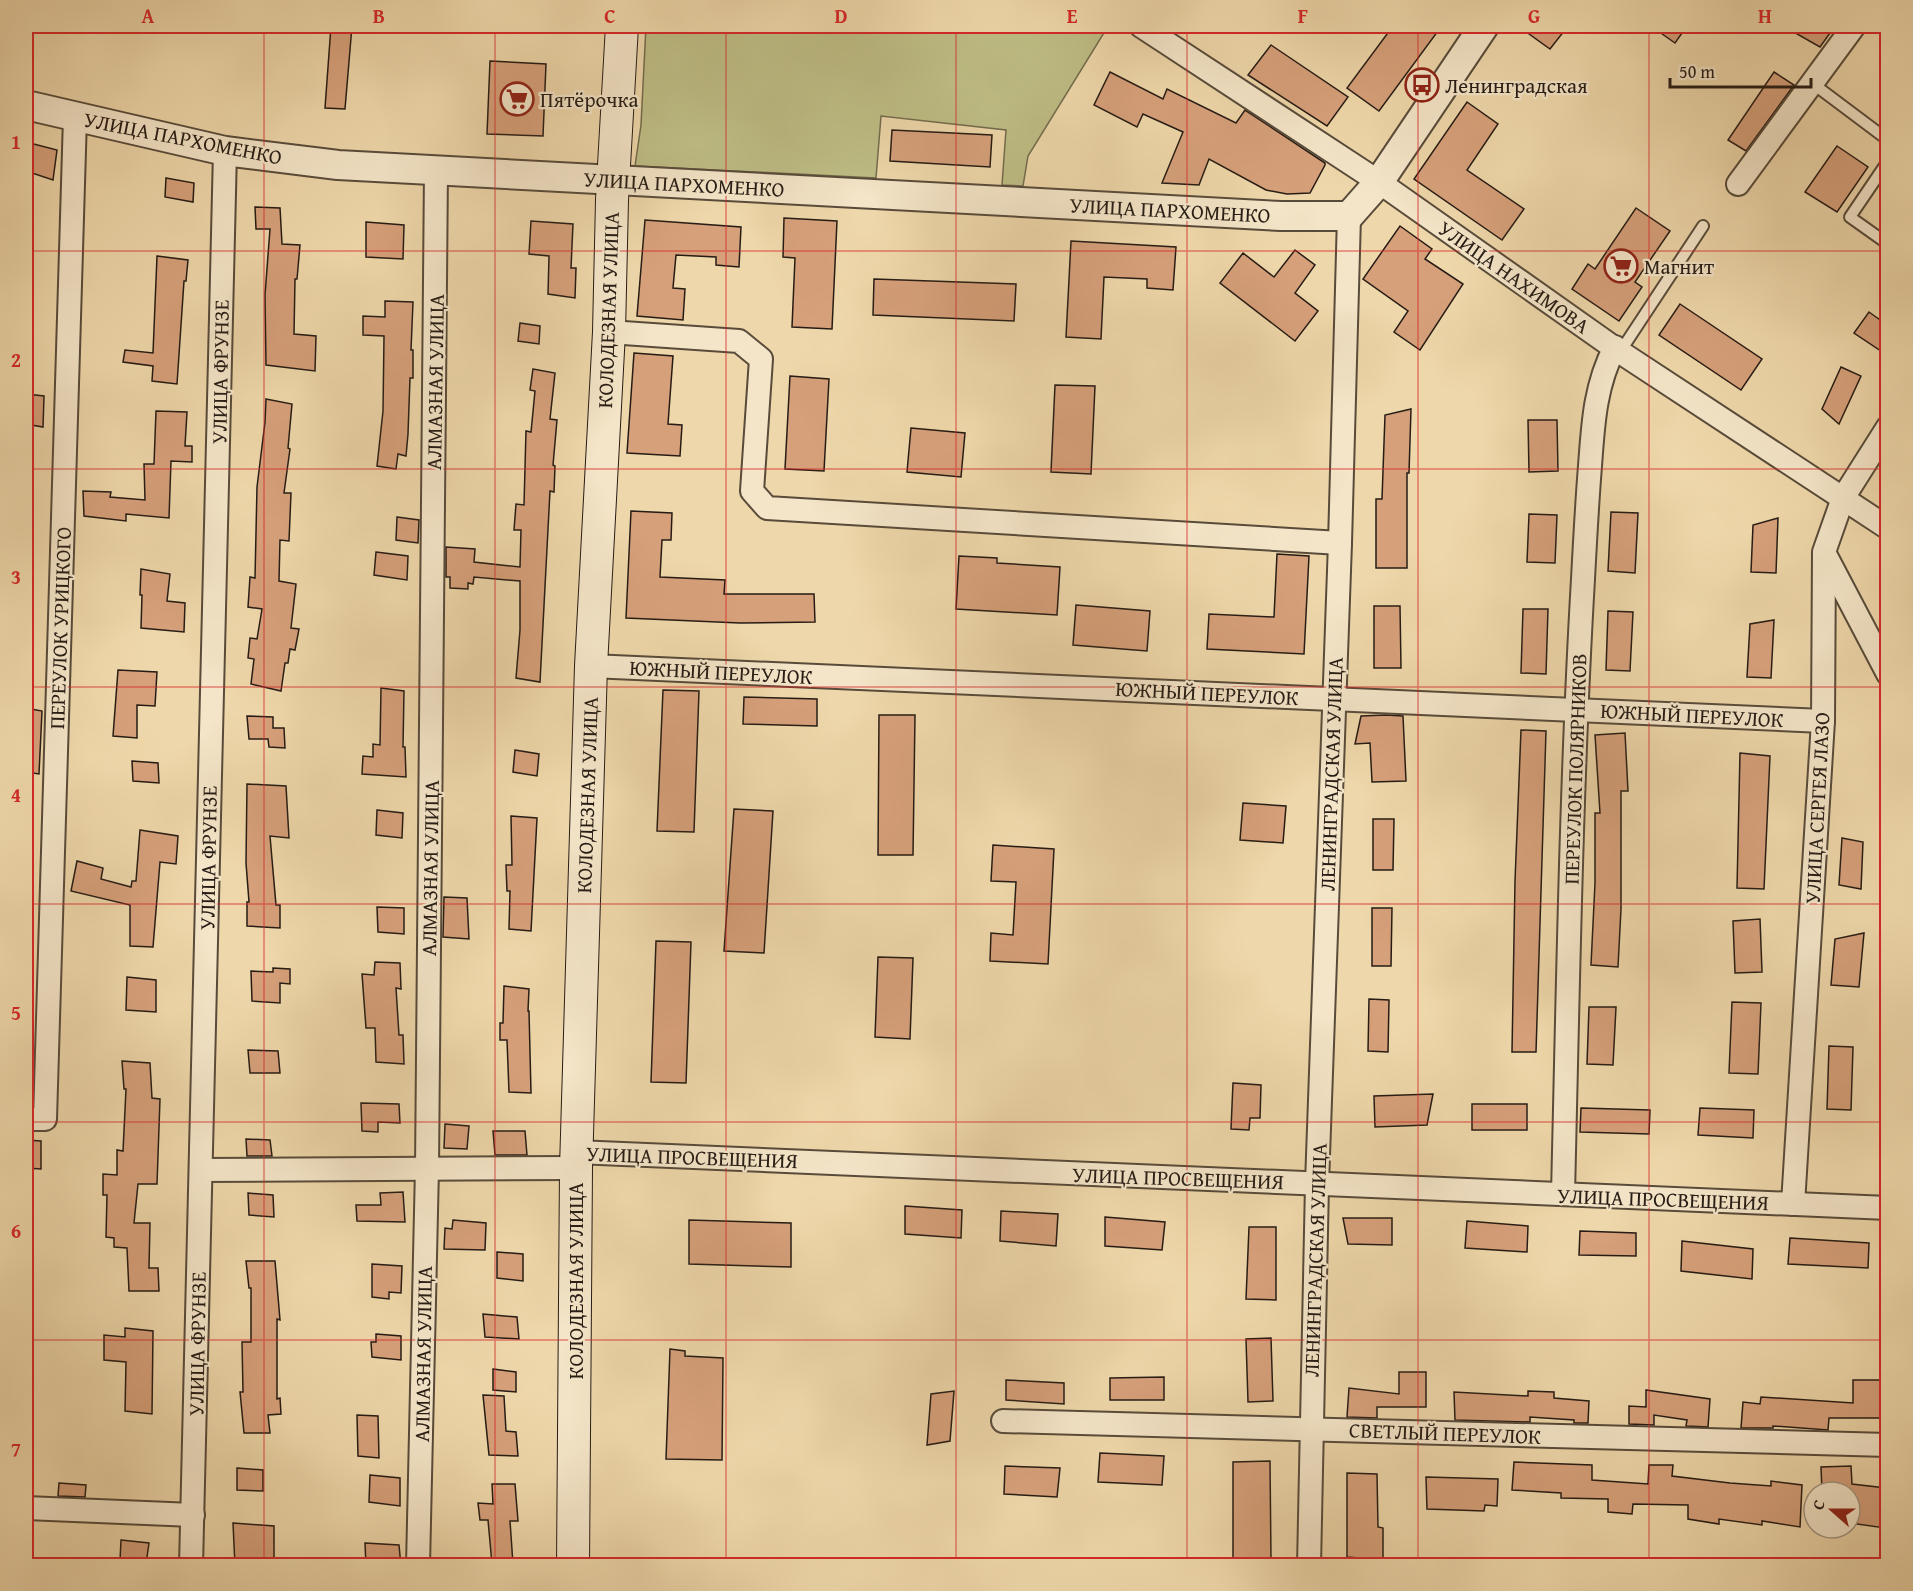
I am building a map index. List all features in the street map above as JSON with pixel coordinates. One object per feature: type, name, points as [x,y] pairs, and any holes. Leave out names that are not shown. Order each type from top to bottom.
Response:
[{"type":"main road","name":"КОЛОДЕЗНАЯ УЛИЦА","points":[[573,1566],[576,1160],[591,666],[609,332],[613,180],[622,26]]},
{"type":"street","name":"УЛИЦА НАХИМОВА","points":[[1141,26],[1378,182],[1618,350],[1887,528]]},
{"type":"street","points":[[1349,216],[1378,182],[1484,26]]},
{"type":"street","points":[[1738,184],[1854,26]]},
{"type":"street","name":"УЛИЦА ПАРХОМЕНКО","points":[[26,105],[225,151],[338,165],[1281,216],[1349,216]]},
{"type":"street","name":"ПЕРЕУЛОК УРИЦКОГО","points":[[26,1119],[45,1119],[75,117]]},
{"type":"street","name":"УЛИЦА ФРУНЗЕ","points":[[191,1566],[225,151]]},
{"type":"street","name":"АЛМАЗНАЯ УЛИЦА","points":[[418,1566],[427,1168],[436,170]]},
{"type":"street","name":"ЛЕНИНГРАДСКАЯ УЛИЦА","points":[[1309,1566],[1317,1184],[1340,543],[1349,216]]},
{"type":"street","points":[[609,332],[739,341],[761,359],[752,491],[767,508],[1340,543]]},
{"type":"street","name":"ПЕРЕУЛОК ПОЛЯРНИКОВ","points":[[1563,1194],[1575,710],[1594,417],[1606,364],[1618,350]]},
{"type":"street","name":"УЛИЦА СЕРГЕЯ ЛАЗО","points":[[1793,1204],[1823,721],[1824,552],[1843,498],[1887,427]]},
{"type":"street","points":[[1824,552],[1887,674]]},
{"type":"street","name":"ЮЖНЫЙ ПЕРЕУЛОК","points":[[591,666],[1823,721]]},
{"type":"street","name":"УЛИЦА ПРОСВЕЩЕНИЯ","points":[[201,1170],[427,1168],[576,1160],[1317,1184],[1887,1208]]},
{"type":"street","name":"СВЕТЛЫЙ ПЕРЕУЛОК","points":[[1003,1421],[1887,1445]]},
{"type":"street","points":[[26,1508],[193,1515]]},
{"type":"lane","points":[[1812,83],[1887,140]]},
{"type":"lane","points":[[1887,161],[1850,217],[1887,244]]},
{"type":"lane","points":[[1618,350],[1703,226]]},
{"type":"shaded area","points":[[646,26],[1104,26],[1107,28],[1028,156],[1023,186],[1002,185],[1006,130],[881,116],[876,178],[635,166],[641,125]]},
{"type":"building","points":[[331,26],[352,26],[345,109],[325,108]]},
{"type":"building","points":[[1393,26],[1430,26],[1438,31],[1379,111],[1347,88]]},
{"type":"building","points":[[1518,26],[1568,26],[1550,49]]},
{"type":"building","points":[[1651,26],[1687,26],[1675,43]]},
{"type":"building","points":[[1783,26],[1835,26],[1820,47]]},
{"type":"building","points":[[1271,45],[1348,97],[1327,126],[1248,75]]},
{"type":"building","name":"Пятёрочка","points":[[490,61],[546,64],[543,136],[487,134]]},
{"type":"building","points":[[1110,72],[1163,99],[1167,89],[1236,123],[1245,110],[1325,165],[1310,193],[1287,194],[1266,190],[1209,159],[1199,185],[1162,183],[1183,132],[1143,114],[1137,127],[1094,105]]},
{"type":"building","points":[[1774,72],[1794,85],[1746,151],[1728,140]]},
{"type":"building","points":[[1467,102],[1498,124],[1467,170],[1524,209],[1502,240],[1414,179]]},
{"type":"building","points":[[892,130],[992,135],[990,167],[890,161]]},
{"type":"building","points":[[26,142],[57,150],[53,180],[26,171]]},
{"type":"building","points":[[1837,146],[1868,167],[1837,212],[1805,192]]},
{"type":"building","points":[[166,178],[194,183],[193,202],[165,197]]},
{"type":"building","points":[[255,207],[280,208],[282,244],[300,245],[297,279],[295,279],[294,334],[316,336],[315,371],[266,365],[265,295],[270,229],[256,229]]},
{"type":"building","name":"Магнит","points":[[1636,208],[1670,231],[1635,282],[1642,287],[1619,321],[1572,289],[1588,264],[1595,269]]},
{"type":"building","points":[[784,218],[837,221],[832,329],[792,327],[795,258],[783,257]]},
{"type":"building","points":[[645,220],[741,227],[739,267],[716,265],[716,257],[676,255],[673,288],[685,289],[683,320],[637,316]]},
{"type":"building","points":[[531,221],[573,224],[571,268],[576,268],[575,298],[548,294],[549,256],[529,254]]},
{"type":"building","points":[[366,222],[404,225],[403,259],[366,257]]},
{"type":"building","points":[[1400,226],[1432,249],[1425,259],[1463,284],[1420,350],[1394,332],[1408,311],[1363,279]]},
{"type":"building","points":[[1071,241],[1176,247],[1173,290],[1147,288],[1147,279],[1104,277],[1101,339],[1066,337]]},
{"type":"building","points":[[1295,250],[1315,265],[1295,293],[1318,311],[1295,341],[1220,283],[1243,253],[1274,277]]},
{"type":"building","points":[[157,256],[188,260],[186,281],[184,281],[177,384],[152,381],[153,366],[123,362],[125,350],[153,353]]},
{"type":"building","points":[[874,279],[1016,284],[1014,321],[873,315]]},
{"type":"building","points":[[385,301],[413,302],[411,350],[413,350],[413,378],[410,378],[406,456],[398,454],[396,469],[377,466],[383,411],[384,336],[363,335],[363,316],[385,317]]},
{"type":"building","points":[[1680,304],[1762,359],[1741,390],[1659,335]]},
{"type":"building","points":[[1869,312],[1887,325],[1887,355],[1854,333]]},
{"type":"building","points":[[520,323],[540,326],[539,344],[518,341]]},
{"type":"building","points":[[634,353],[673,356],[668,424],[682,425],[680,456],[627,453]]},
{"type":"building","points":[[1841,367],[1861,376],[1839,424],[1822,409]]},
{"type":"building","points":[[533,369],[555,373],[550,419],[557,420],[553,465],[555,466],[554,492],[550,491],[540,682],[516,678],[520,630],[520,581],[474,577],[473,584],[468,583],[468,589],[450,588],[450,577],[446,577],[446,547],[475,549],[474,562],[520,567],[521,530],[514,530],[516,504],[524,505],[526,431],[531,432],[535,391],[530,390]]},
{"type":"building","points":[[790,376],[829,379],[824,471],[785,469]]},
{"type":"building","points":[[1055,385],[1095,386],[1091,474],[1051,472]]},
{"type":"building","points":[[26,394],[44,396],[43,427],[26,424]]},
{"type":"building","points":[[266,399],[292,404],[288,448],[290,449],[284,493],[291,493],[289,541],[280,540],[279,581],[296,584],[291,628],[299,629],[295,650],[290,649],[288,663],[285,663],[281,691],[251,684],[254,659],[248,658],[250,638],[257,639],[262,609],[248,607],[250,577],[255,578],[257,487]]},
{"type":"building","points":[[1411,409],[1409,473],[1407,473],[1407,568],[1376,568],[1376,499],[1382,499],[1385,415]]},
{"type":"building","points":[[156,411],[187,412],[185,446],[192,446],[192,462],[171,461],[169,518],[126,514],[126,521],[84,516],[83,491],[111,492],[110,497],[145,500],[144,464],[154,464]]},
{"type":"building","points":[[1528,420],[1557,420],[1558,471],[1529,472]]},
{"type":"building","points":[[911,428],[965,433],[961,477],[907,472]]},
{"type":"building","points":[[631,511],[672,513],[671,540],[662,540],[660,577],[725,580],[724,594],[814,594],[815,622],[740,623],[626,618]]},
{"type":"building","points":[[1611,512],[1638,513],[1635,573],[1608,571]]},
{"type":"building","points":[[1529,514],[1557,515],[1555,563],[1527,562]]},
{"type":"building","points":[[397,517],[419,520],[418,543],[396,540]]},
{"type":"building","points":[[1778,518],[1776,573],[1751,572],[1753,525]]},
{"type":"building","points":[[376,552],[408,556],[407,580],[374,575]]},
{"type":"building","points":[[1277,554],[1309,556],[1304,654],[1207,649],[1209,614],[1274,617]]},
{"type":"building","points":[[959,556],[997,558],[997,563],[1060,567],[1057,615],[956,609]]},
{"type":"building","points":[[141,569],[170,574],[167,601],[185,603],[184,632],[141,628]]},
{"type":"building","points":[[1076,605],[1150,611],[1147,651],[1073,645]]},
{"type":"building","points":[[1374,606],[1400,606],[1401,668],[1374,668]]},
{"type":"building","points":[[1523,609],[1548,609],[1546,674],[1521,673]]},
{"type":"building","points":[[1608,611],[1633,612],[1630,671],[1606,670]]},
{"type":"building","points":[[1774,620],[1771,678],[1747,677],[1750,624]]},
{"type":"building","points":[[118,670],[157,672],[155,706],[137,705],[137,738],[113,736]]},
{"type":"building","points":[[381,688],[404,691],[403,747],[405,747],[406,777],[362,774],[363,756],[373,757],[373,744],[380,745]]},
{"type":"building","points":[[663,690],[699,691],[694,832],[657,831]]},
{"type":"building","points":[[744,697],[817,699],[817,726],[743,724]]},
{"type":"building","points":[[26,708],[42,711],[39,774],[26,772]]},
{"type":"building","points":[[879,715],[915,715],[913,855],[878,855]]},
{"type":"building","points":[[247,716],[273,717],[273,728],[284,728],[285,748],[269,747],[268,739],[249,739]]},
{"type":"building","points":[[1361,716],[1403,716],[1406,781],[1372,782],[1370,743],[1355,744]]},
{"type":"building","points":[[1521,730],[1546,731],[1536,1052],[1512,1052]]},
{"type":"building","points":[[1625,733],[1628,791],[1621,791],[1621,909],[1618,967],[1591,965],[1595,883],[1595,813],[1600,813],[1595,735]]},
{"type":"building","points":[[515,750],[539,754],[537,776],[513,772]]},
{"type":"building","points":[[1740,753],[1770,756],[1764,889],[1737,888]]},
{"type":"building","points":[[132,761],[158,763],[159,783],[133,781]]},
{"type":"building","points":[[247,784],[286,786],[289,838],[270,836],[276,905],[280,905],[280,928],[247,926],[247,902],[249,902],[246,863]]},
{"type":"building","points":[[1243,803],[1286,806],[1283,843],[1240,840]]},
{"type":"building","points":[[734,809],[773,811],[764,953],[724,951]]},
{"type":"building","points":[[377,810],[403,813],[402,838],[376,835]]},
{"type":"building","points":[[511,816],[537,818],[531,931],[509,929],[510,891],[507,891],[506,865],[512,865]]},
{"type":"building","points":[[1373,819],[1394,819],[1393,870],[1373,870]]},
{"type":"building","points":[[140,830],[178,836],[176,864],[160,862],[153,947],[130,946],[130,905],[71,891],[77,861],[103,868],[101,879],[131,887],[132,881],[136,881]]},
{"type":"building","points":[[1842,838],[1863,842],[1861,889],[1839,885]]},
{"type":"building","points":[[993,845],[1054,849],[1048,964],[990,961],[991,933],[1013,935],[1016,882],[991,881]]},
{"type":"building","points":[[444,897],[467,898],[469,939],[443,937]]},
{"type":"building","points":[[377,907],[404,908],[404,934],[378,932]]},
{"type":"building","points":[[1372,908],[1392,908],[1391,966],[1372,966]]},
{"type":"building","points":[[1760,919],[1762,972],[1735,973],[1733,921]]},
{"type":"building","points":[[1864,933],[1859,987],[1831,985],[1835,939]]},
{"type":"building","points":[[656,941],[691,942],[686,1083],[651,1082]]},
{"type":"building","points":[[878,957],[913,958],[910,1039],[875,1037]]},
{"type":"building","points":[[375,962],[400,963],[401,989],[396,988],[399,1035],[403,1035],[404,1064],[376,1062],[375,1028],[366,1028],[362,974],[374,975]]},
{"type":"building","points":[[273,968],[290,969],[290,984],[280,983],[280,1003],[252,1001],[251,971],[273,972]]},
{"type":"building","points":[[127,977],[156,980],[156,1012],[126,1010]]},
{"type":"building","points":[[504,986],[529,989],[531,1093],[509,1092],[507,1040],[500,1040]]},
{"type":"building","points":[[1369,999],[1389,1000],[1388,1052],[1368,1051]]},
{"type":"building","points":[[1732,1002],[1761,1003],[1758,1074],[1729,1073]]},
{"type":"building","points":[[1589,1007],[1616,1007],[1613,1065],[1587,1064]]},
{"type":"building","points":[[1829,1046],[1853,1047],[1851,1110],[1827,1109]]},
{"type":"building","points":[[248,1050],[278,1051],[280,1073],[250,1073]]},
{"type":"building","points":[[122,1061],[150,1063],[152,1098],[160,1099],[157,1184],[138,1184],[134,1223],[150,1223],[149,1268],[158,1268],[159,1291],[129,1291],[127,1248],[114,1247],[114,1238],[106,1237],[107,1195],[103,1195],[103,1174],[117,1175],[117,1150],[123,1151],[126,1089],[124,1089]]},
{"type":"building","points":[[1233,1083],[1261,1085],[1260,1118],[1250,1118],[1249,1130],[1231,1129]]},
{"type":"building","points":[[1433,1094],[1427,1125],[1375,1127],[1374,1096]]},
{"type":"building","points":[[361,1103],[399,1104],[400,1123],[378,1122],[378,1132],[362,1131]]},
{"type":"building","points":[[1472,1104],[1527,1104],[1527,1130],[1472,1130]]},
{"type":"building","points":[[1581,1108],[1650,1110],[1649,1134],[1580,1132]]},
{"type":"building","points":[[1700,1108],[1754,1110],[1753,1138],[1698,1135]]},
{"type":"building","points":[[445,1124],[469,1126],[467,1149],[444,1148]]},
{"type":"building","points":[[493,1131],[525,1131],[527,1155],[495,1155]]},
{"type":"building","points":[[246,1139],[270,1140],[272,1156],[247,1156]]},
{"type":"building","points":[[26,1140],[41,1141],[41,1169],[26,1168]]},
{"type":"building","points":[[403,1192],[405,1222],[357,1221],[356,1205],[381,1205],[380,1193]]},
{"type":"building","points":[[248,1193],[273,1195],[274,1217],[249,1215]]},
{"type":"building","points":[[905,1206],[962,1210],[961,1238],[905,1234]]},
{"type":"building","points":[[1001,1211],[1058,1214],[1056,1246],[1000,1241]]},
{"type":"building","points":[[1105,1217],[1165,1222],[1162,1250],[1105,1246]]},
{"type":"building","points":[[1343,1218],[1392,1218],[1392,1245],[1348,1244]]},
{"type":"building","points":[[453,1220],[486,1223],[485,1250],[444,1249],[445,1228],[452,1229]]},
{"type":"building","points":[[689,1220],[791,1223],[791,1267],[689,1264]]},
{"type":"building","points":[[1467,1221],[1528,1226],[1527,1252],[1465,1248]]},
{"type":"building","points":[[1249,1227],[1276,1227],[1276,1300],[1246,1299]]},
{"type":"building","points":[[1580,1231],[1636,1233],[1636,1256],[1579,1255]]},
{"type":"building","points":[[1790,1238],[1869,1243],[1868,1268],[1788,1264]]},
{"type":"building","points":[[1682,1241],[1753,1249],[1752,1279],[1681,1271]]},
{"type":"building","points":[[497,1252],[523,1254],[523,1281],[497,1278]]},
{"type":"building","points":[[246,1261],[275,1261],[280,1320],[277,1319],[277,1399],[280,1398],[281,1414],[268,1415],[270,1433],[244,1433],[240,1392],[243,1392],[242,1342],[251,1342],[251,1288],[249,1288]]},
{"type":"building","points":[[372,1264],[402,1266],[401,1293],[389,1292],[389,1299],[372,1297]]},
{"type":"building","points":[[483,1314],[517,1317],[519,1339],[485,1337]]},
{"type":"building","points":[[125,1328],[153,1331],[152,1414],[125,1411],[126,1362],[104,1360],[104,1335],[125,1337]]},
{"type":"building","points":[[376,1334],[401,1336],[401,1360],[372,1357],[371,1342],[376,1342]]},
{"type":"building","points":[[1271,1338],[1273,1401],[1248,1402],[1246,1339]]},
{"type":"building","points":[[670,1349],[685,1351],[685,1356],[723,1358],[722,1460],[666,1459]]},
{"type":"building","points":[[493,1369],[516,1372],[516,1392],[493,1390]]},
{"type":"building","points":[[1399,1372],[1426,1372],[1426,1407],[1377,1407],[1377,1418],[1347,1417],[1349,1388],[1399,1394]]},
{"type":"building","points":[[1164,1377],[1164,1400],[1110,1400],[1110,1378]]},
{"type":"building","points":[[1006,1380],[1064,1383],[1064,1404],[1006,1400]]},
{"type":"building","points":[[1853,1380],[1886,1380],[1887,1418],[1829,1418],[1828,1430],[1773,1426],[1773,1428],[1741,1428],[1743,1402],[1760,1404],[1761,1397],[1853,1403]]},
{"type":"building","points":[[1646,1390],[1710,1399],[1708,1427],[1686,1426],[1687,1420],[1654,1415],[1654,1425],[1629,1424],[1629,1406],[1646,1407]]},
{"type":"building","points":[[954,1391],[950,1441],[927,1445],[931,1394]]},
{"type":"building","points":[[1528,1391],[1554,1392],[1554,1398],[1589,1401],[1588,1423],[1530,1417],[1530,1422],[1455,1420],[1454,1392],[1528,1396]]},
{"type":"building","points":[[483,1395],[504,1396],[506,1431],[516,1432],[518,1456],[489,1455]]},
{"type":"building","points":[[357,1415],[378,1416],[379,1458],[358,1456]]},
{"type":"building","points":[[1100,1453],[1164,1456],[1162,1485],[1098,1482]]},
{"type":"building","points":[[1270,1461],[1271,1560],[1233,1560],[1233,1462]]},
{"type":"building","points":[[1514,1462],[1592,1465],[1592,1480],[1648,1484],[1649,1465],[1673,1465],[1672,1476],[1771,1486],[1771,1481],[1802,1485],[1800,1527],[1762,1521],[1762,1525],[1719,1519],[1719,1524],[1688,1519],[1688,1505],[1633,1504],[1632,1514],[1608,1512],[1608,1499],[1561,1498],[1561,1493],[1512,1490]]},
{"type":"building","points":[[1005,1466],[1060,1468],[1057,1497],[1004,1494]]},
{"type":"building","points":[[1851,1466],[1852,1480],[1822,1480],[1821,1467]]},
{"type":"building","points":[[237,1468],[263,1470],[263,1491],[237,1490]]},
{"type":"building","points":[[1347,1473],[1377,1474],[1378,1527],[1383,1528],[1383,1560],[1347,1557]]},
{"type":"building","points":[[370,1475],[400,1478],[400,1506],[369,1502]]},
{"type":"building","points":[[1426,1477],[1498,1479],[1497,1506],[1485,1505],[1484,1511],[1427,1509]]},
{"type":"building","points":[[59,1483],[86,1485],[85,1497],[58,1496]]},
{"type":"building","points":[[492,1484],[515,1484],[518,1521],[510,1521],[513,1564],[492,1564],[488,1520],[480,1520],[478,1503],[493,1504]]},
{"type":"building","points":[[1862,1485],[1886,1488],[1885,1528],[1862,1525]]},
{"type":"building","points":[[233,1523],[274,1526],[274,1566],[235,1566]]},
{"type":"building","points":[[121,1540],[149,1543],[146,1564],[120,1561]]},
{"type":"building","points":[[365,1543],[399,1545],[401,1566],[366,1566]]},
{"type":"place","name":"Ленинградская","points":[[1422,85]]},
{"type":"place","name":"Пятёрочка","points":[[517,99]]},
{"type":"place","name":"Магнит","points":[[1621,266]]}]
